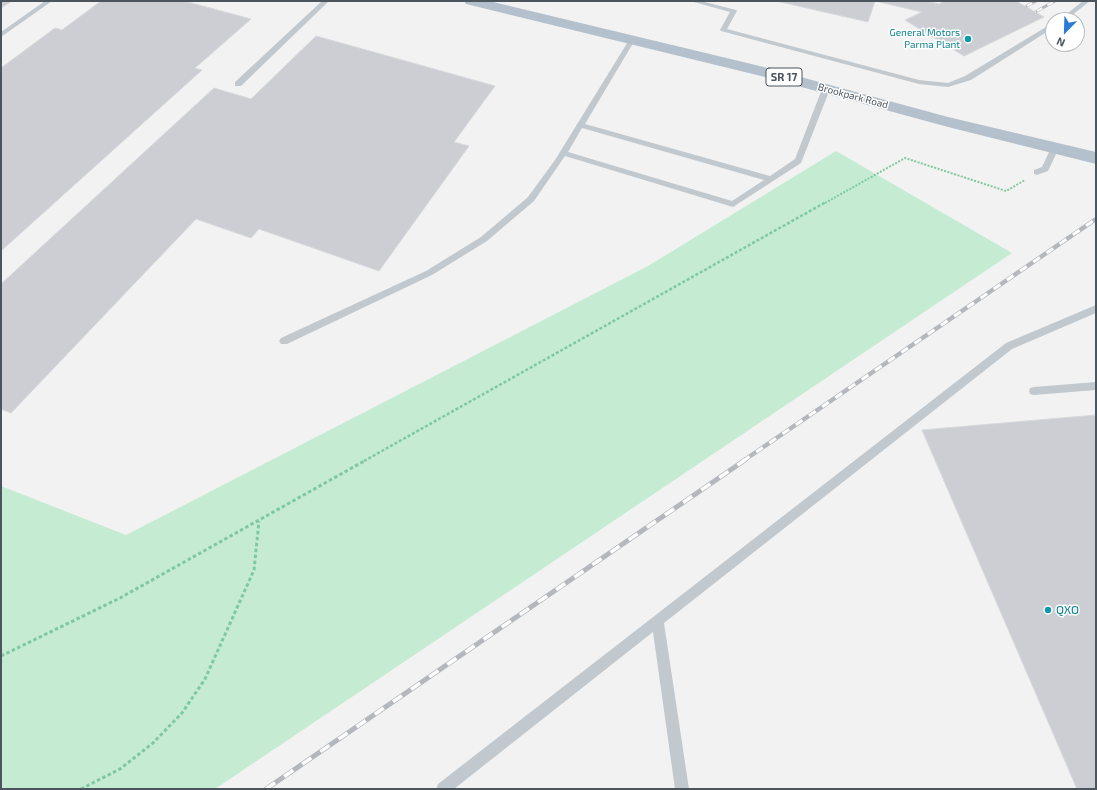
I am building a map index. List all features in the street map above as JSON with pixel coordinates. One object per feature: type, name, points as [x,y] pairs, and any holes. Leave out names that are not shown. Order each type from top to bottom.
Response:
[{"type":"main road","name":"Brookpark Road","points":[[471,1],[764,72],[948,122],[1096,158]]},
{"type":"lane","points":[[1,35],[49,1]]},
{"type":"lane","points":[[238,84],[326,1]]},
{"type":"lane","points":[[693,1],[734,11],[723,30],[919,82],[948,85],[968,78],[1045,30]]},
{"type":"lane","points":[[1073,12],[1087,1]]},
{"type":"lane","points":[[284,341],[429,273],[484,239],[532,199],[564,153],[632,40]]},
{"type":"lane","points":[[564,153],[733,204],[798,161],[826,89]]},
{"type":"lane","points":[[581,124],[771,179]]},
{"type":"lane","points":[[1037,172],[1045,168],[1055,148]]},
{"type":"lane","points":[[443,789],[1009,346],[1096,309]]},
{"type":"lane","points":[[1034,392],[1096,386]]},
{"type":"lane","points":[[658,621],[682,789]]},
{"type":"path","points":[[1,656],[120,598],[905,158],[1006,190],[1037,172]]},
{"type":"path","points":[[81,789],[120,769],[153,742],[182,713],[205,679],[254,570],[259,520]]},
{"type":"green space","points":[[836,151],[1012,253],[215,789],[1,789],[1,486],[126,535],[648,266]]},
{"type":"building","points":[[1,1],[12,1],[1,8]]},
{"type":"building","points":[[101,1],[184,1],[251,19],[195,68],[202,70],[1,251],[1,68],[55,28],[62,30]]},
{"type":"building","points":[[776,1],[875,1],[868,22]]},
{"type":"building","name":"General Motors Parma Plant","points":[[875,1],[927,1],[939,4],[945,1],[1016,1],[1044,17],[964,56],[905,20],[922,12]]},
{"type":"building","points":[[316,36],[495,86],[454,142],[469,146],[379,271],[259,229],[251,238],[196,219],[11,413],[1,409],[1,284],[214,88],[251,99]]},
{"type":"building","name":"QXO","points":[[1096,415],[1096,789],[1077,789],[922,430]]},
{"type":"railway","points":[[1027,6],[1036,1]]},
{"type":"railway","points":[[1037,11],[1055,1]]},
{"type":"railway","points":[[743,461],[1096,219]]},
{"type":"railway","points":[[266,789],[745,460]]},
{"type":"place","name":"General Motors Parma Plant","points":[[968,39]]},
{"type":"place","name":"QXO","points":[[1048,610]]}]
